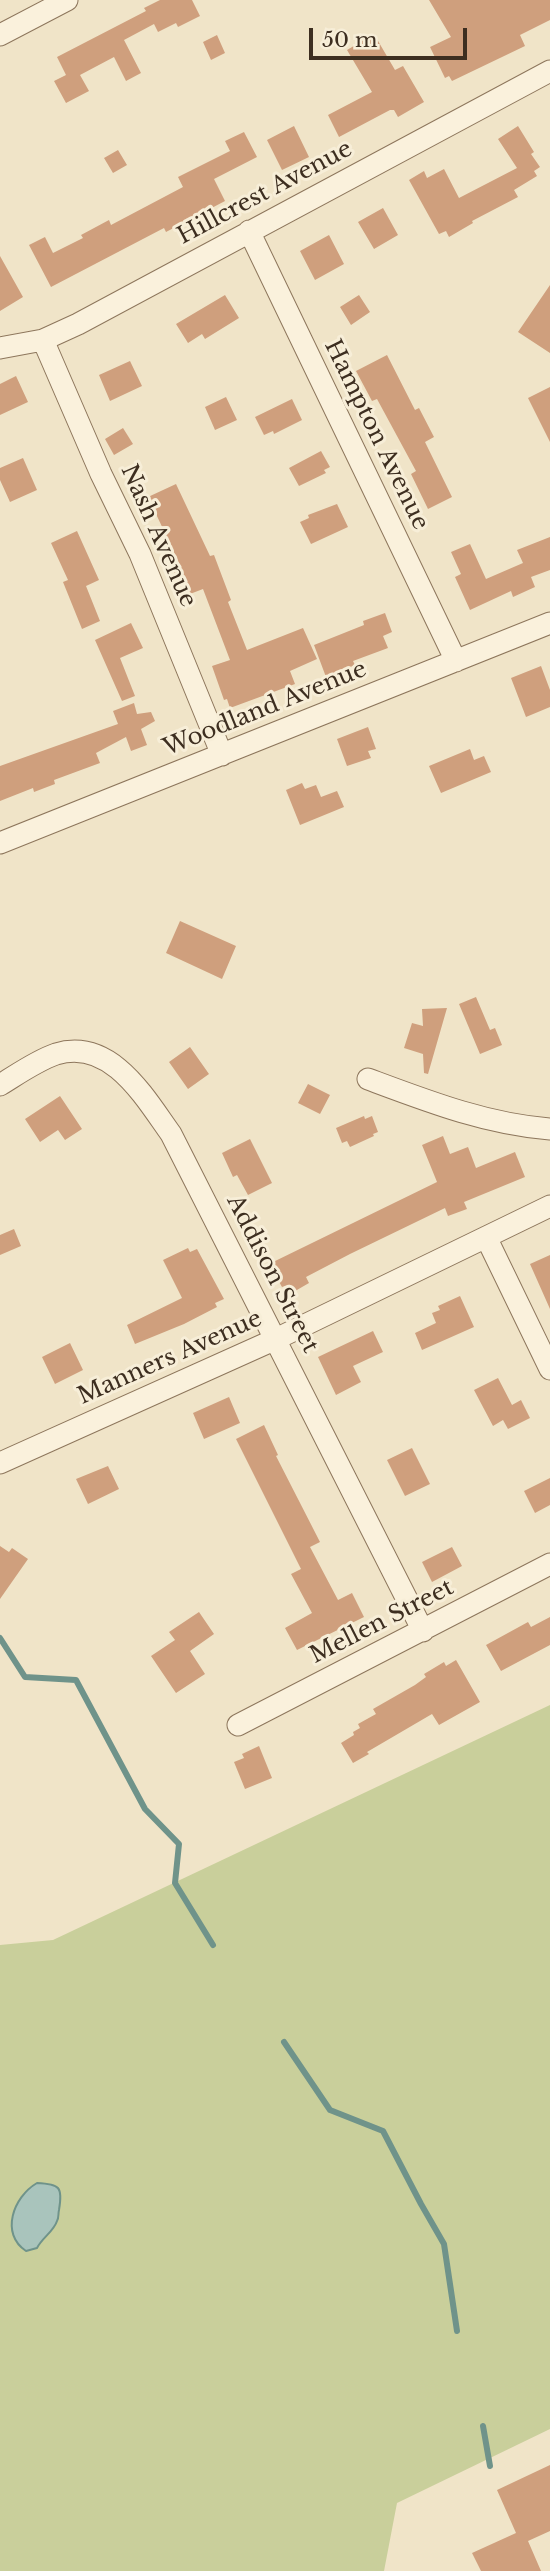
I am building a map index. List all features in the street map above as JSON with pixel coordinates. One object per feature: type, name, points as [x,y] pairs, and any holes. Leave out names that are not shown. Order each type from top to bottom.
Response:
[{"type":"street","points":[[0,35],[67,0]]},
{"type":"street","name":"Hillcrest Avenue","points":[[0,348],[43,340],[78,324],[550,71]]},
{"type":"street","name":"Hampton Avenue","points":[[249,231],[456,661]]},
{"type":"street","name":"Nash Avenue","points":[[43,340],[139,554],[222,755]]},
{"type":"street","name":"Woodland Avenue","points":[[0,843],[550,623]]},
{"type":"street","name":"Addison Street","points":[[0,1085],[30,1066],[58,1053],[85,1052],[113,1063],[131,1079],[171,1134],[423,1631]]},
{"type":"street","points":[[368,1079],[454,1110],[502,1123],[550,1129]]},
{"type":"street","name":"Manners Avenue","points":[[0,1463],[276,1339],[550,1206]]},
{"type":"street","points":[[486,1237],[550,1368]]},
{"type":"street","name":"Mellen Street","points":[[238,1725],[550,1564]]},
{"type":"green space","points":[[550,1705],[550,2429],[397,2503],[384,2571],[0,2571],[0,1945],[53,1940]]},
{"type":"water","points":[[37,2183],[51,2184],[58,2188],[58,2217],[37,2248],[26,2251],[13,2235],[13,2216],[22,2197]]},
{"type":"building","points":[[160,0],[192,0],[200,16],[178,27],[176,23],[158,32],[154,24],[124,40],[141,73],[126,81],[114,57],[80,75],[89,91],[66,103],[54,81],[66,75],[57,57],[146,11],[144,8]]},
{"type":"building","points":[[429,0],[550,0],[550,20],[520,35],[525,46],[452,81],[449,76],[445,78],[430,47],[451,37]]},
{"type":"building","points":[[374,34],[395,70],[403,66],[424,102],[398,117],[394,110],[390,110],[339,137],[328,115],[372,92],[347,50]]},
{"type":"building","points":[[217,35],[225,53],[211,60],[203,42]]},
{"type":"building","points":[[294,126],[309,157],[282,170],[267,140]]},
{"type":"building","points":[[518,126],[540,167],[534,171],[537,176],[514,190],[518,197],[472,221],[473,223],[449,237],[446,231],[439,234],[409,180],[424,171],[427,178],[444,169],[459,198],[517,168],[498,139]]},
{"type":"building","points":[[244,132],[257,157],[214,179],[225,201],[166,232],[164,228],[51,287],[29,245],[45,237],[53,253],[83,238],[81,235],[109,220],[111,225],[183,187],[178,177],[230,151],[225,141]]},
{"type":"building","points":[[118,150],[127,165],[113,173],[104,158]]},
{"type":"building","points":[[383,208],[398,235],[374,249],[358,222]]},
{"type":"building","points":[[329,235],[344,264],[315,280],[300,251]]},
{"type":"building","points":[[0,256],[23,297],[0,311]]},
{"type":"building","points":[[550,285],[550,353],[518,332]]},
{"type":"building","points":[[225,295],[239,318],[205,339],[202,334],[188,343],[176,324]]},
{"type":"building","points":[[359,295],[370,312],[351,325],[340,307]]},
{"type":"building","points":[[387,355],[415,410],[419,408],[434,437],[425,442],[452,497],[428,509],[411,474],[416,471],[377,399],[372,401],[356,371]]},
{"type":"building","points":[[130,361],[142,386],[110,401],[99,375]]},
{"type":"building","points":[[16,376],[28,402],[0,415],[0,384]]},
{"type":"building","points":[[550,387],[550,442],[528,398]]},
{"type":"building","points":[[226,397],[237,420],[215,430],[205,407]]},
{"type":"building","points":[[292,399],[302,420],[274,434],[273,431],[264,435],[255,417]]},
{"type":"building","points":[[123,428],[133,444],[114,455],[105,439]]},
{"type":"building","points":[[321,451],[330,467],[324,470],[326,473],[299,486],[289,468]]},
{"type":"building","points":[[23,458],[37,490],[10,502],[0,480],[0,468]]},
{"type":"building","points":[[176,484],[210,556],[214,555],[231,600],[228,602],[247,650],[303,628],[317,659],[290,671],[295,684],[230,708],[227,699],[224,700],[212,666],[230,660],[203,589],[182,597],[173,570],[181,567],[148,497]]},
{"type":"building","points":[[337,504],[348,527],[311,544],[300,522],[309,518],[308,515]]},
{"type":"building","points":[[77,531],[99,580],[86,586],[100,621],[82,629],[63,582],[68,580],[51,543]]},
{"type":"building","points":[[550,537],[550,570],[531,577],[535,587],[513,597],[511,591],[470,610],[455,577],[461,574],[451,552],[470,544],[486,579],[523,563],[517,550]]},
{"type":"building","points":[[385,613],[392,632],[383,636],[388,648],[353,661],[355,665],[326,677],[314,645],[364,625],[363,621]]},
{"type":"building","points":[[131,623],[143,648],[120,658],[135,696],[122,701],[95,640]]},
{"type":"building","points":[[541,666],[550,690],[550,707],[526,717],[511,678]]},
{"type":"building","points":[[134,703],[137,714],[151,712],[155,721],[141,729],[147,745],[131,751],[126,737],[96,753],[100,763],[54,780],[55,784],[34,792],[33,788],[0,801],[0,766],[118,724],[113,711]]},
{"type":"building","points":[[368,727],[376,749],[368,751],[371,758],[347,766],[337,739]]},
{"type":"building","points":[[470,749],[474,760],[484,756],[491,772],[441,793],[429,766]]},
{"type":"building","points":[[302,783],[305,789],[316,785],[321,797],[337,791],[344,807],[300,825],[286,790]]},
{"type":"building","points":[[180,921],[236,946],[222,979],[166,953]]},
{"type":"building","points":[[476,997],[490,1030],[495,1028],[502,1045],[480,1054],[459,1004]]},
{"type":"building","points":[[447,1008],[428,1074],[424,1073],[423,1054],[404,1048],[412,1023],[423,1026],[422,1009]]},
{"type":"building","points":[[190,1047],[209,1074],[188,1089],[169,1062]]},
{"type":"building","points":[[308,1084],[330,1095],[320,1114],[298,1103]]},
{"type":"building","points":[[60,1096],[82,1129],[65,1140],[58,1130],[40,1142],[25,1119]]},
{"type":"building","points":[[364,1116],[365,1119],[372,1116],[378,1132],[350,1147],[347,1141],[342,1143],[336,1128]]},
{"type":"building","points":[[443,1136],[450,1154],[468,1147],[476,1168],[515,1152],[525,1177],[464,1202],[467,1209],[448,1216],[445,1208],[350,1254],[306,1277],[309,1283],[290,1294],[285,1286],[282,1287],[269,1264],[437,1182],[422,1145]]},
{"type":"building","points":[[250,1139],[272,1183],[248,1195],[237,1175],[233,1177],[222,1153]]},
{"type":"building","points":[[14,1229],[21,1246],[0,1255],[0,1235]]},
{"type":"building","points":[[188,1248],[190,1252],[197,1249],[224,1299],[215,1303],[217,1307],[184,1324],[135,1344],[127,1325],[182,1298],[163,1260]]},
{"type":"building","points":[[550,1255],[550,1309],[530,1264]]},
{"type":"building","points":[[460,1296],[474,1327],[422,1350],[415,1333],[436,1323],[432,1313],[440,1310],[438,1306]]},
{"type":"building","points":[[373,1331],[383,1352],[353,1366],[361,1382],[336,1395],[318,1357]]},
{"type":"building","points":[[70,1343],[83,1370],[55,1384],[42,1357]]},
{"type":"building","points":[[498,1378],[512,1405],[521,1400],[530,1418],[508,1429],[503,1420],[493,1426],[474,1390]]},
{"type":"building","points":[[229,1397],[240,1423],[204,1439],[193,1413]]},
{"type":"building","points":[[264,1425],[278,1455],[276,1456],[320,1542],[310,1547],[338,1600],[352,1593],[364,1617],[297,1650],[285,1628],[312,1613],[291,1574],[301,1569],[236,1439]]},
{"type":"building","points":[[412,1448],[430,1484],[405,1496],[387,1460]]},
{"type":"building","points":[[108,1466],[119,1489],[88,1504],[76,1479]]},
{"type":"building","points":[[550,1478],[550,1505],[535,1513],[524,1491]]},
{"type":"building","points":[[0,1546],[9,1552],[12,1548],[28,1559],[0,1599]]},
{"type":"building","points":[[452,1547],[462,1566],[432,1582],[422,1562]]},
{"type":"building","points":[[199,1612],[214,1634],[190,1651],[205,1674],[176,1693],[151,1656],[175,1640],[169,1632]]},
{"type":"building","points":[[550,1617],[550,1645],[501,1671],[486,1645],[528,1622],[531,1627]]},
{"type":"building","points":[[456,1660],[480,1702],[439,1725],[432,1714],[353,1763],[341,1743],[354,1735],[353,1732],[360,1728],[358,1724],[376,1714],[373,1709],[415,1685],[426,1677],[424,1674],[444,1662],[446,1666]]},
{"type":"building","points":[[259,1746],[272,1778],[245,1789],[234,1762],[244,1758],[242,1754]]},
{"type":"building","points":[[550,2465],[550,2531],[528,2541],[541,2571],[481,2571],[472,2553],[516,2533],[497,2490]]},
{"type":"waterway","points":[[0,1638],[25,1677],[76,1680],[145,1809],[179,1844],[175,1883],[213,1945]]},
{"type":"waterway","points":[[284,2042],[330,2110],[383,2131],[444,2244],[457,2331]]},
{"type":"waterway","points":[[483,2426],[490,2466]]}]
